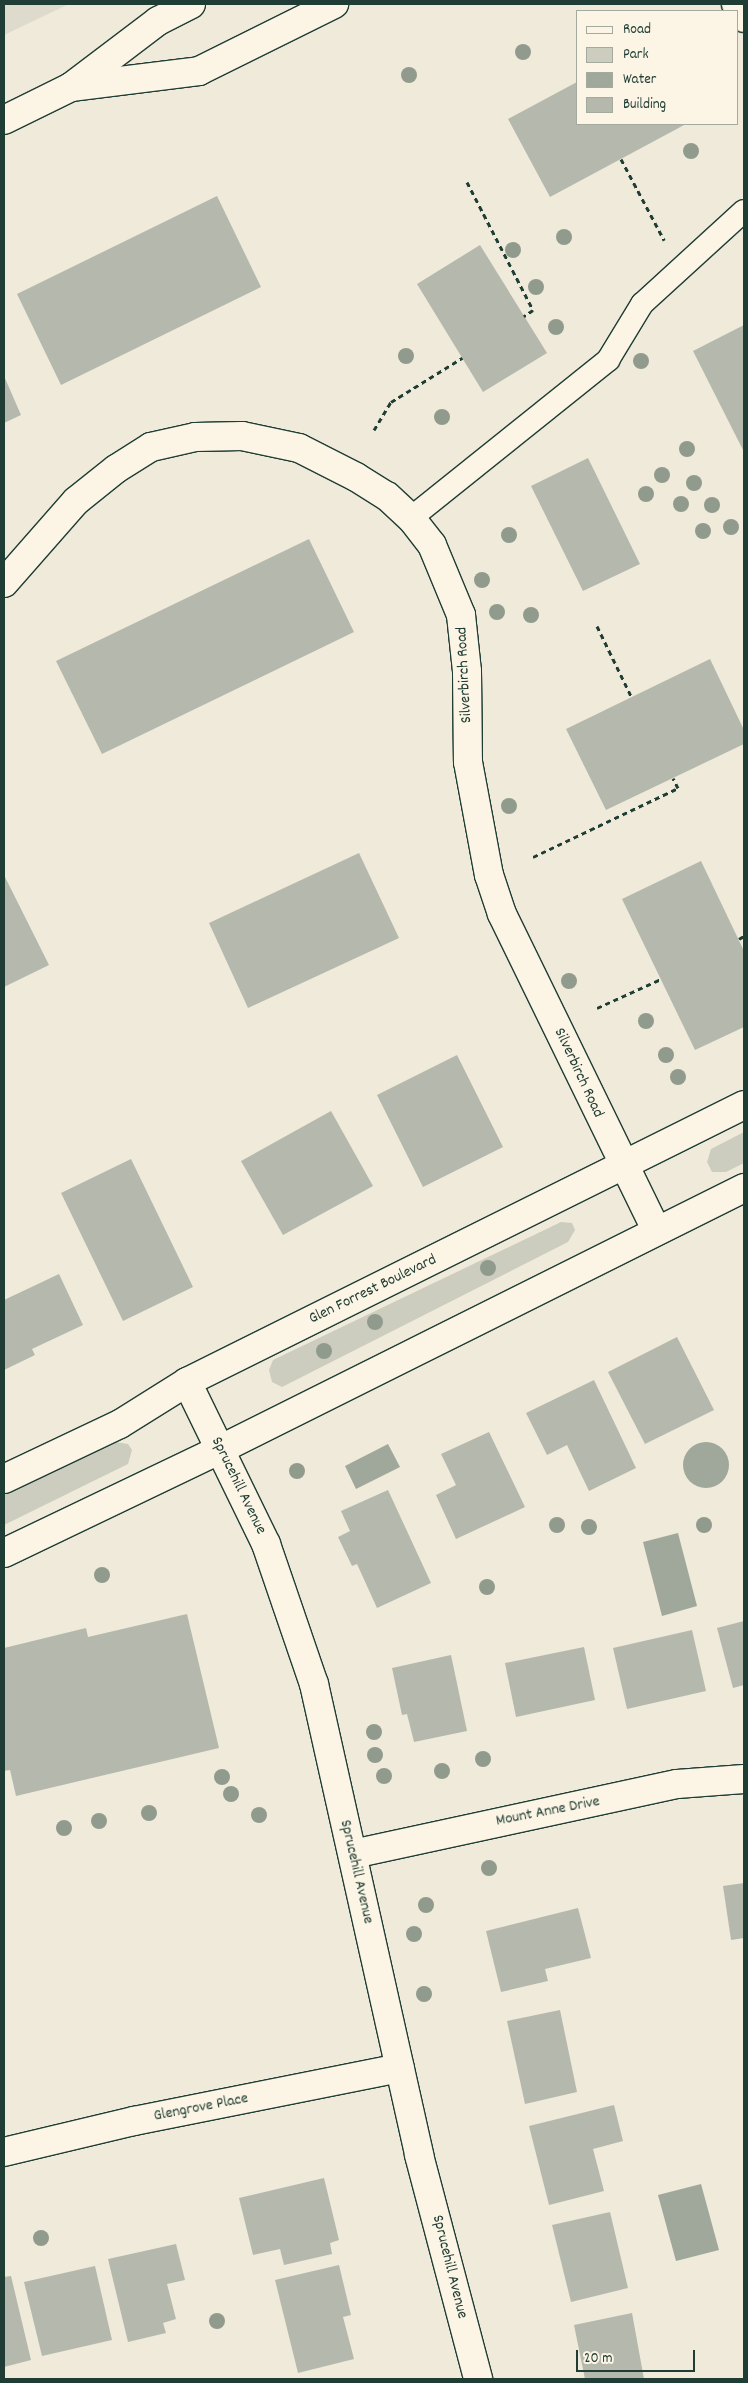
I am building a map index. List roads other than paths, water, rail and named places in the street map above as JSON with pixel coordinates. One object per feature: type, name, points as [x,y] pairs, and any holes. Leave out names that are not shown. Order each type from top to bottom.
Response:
[{"type":"street","points":[[4,120],[71,87],[158,21],[191,4]]},
{"type":"street","points":[[71,87],[198,71],[334,4]]},
{"type":"street","points":[[736,4],[744,18]]},
{"type":"street","name":"Silverbirch Road","points":[[4,582],[76,501],[116,469],[150,447],[195,437],[242,436],[299,448],[356,477],[387,496],[411,518],[432,545],[461,614],[467,671],[468,762],[488,875],[502,914],[622,1166],[656,1230]]},
{"type":"street","name":"Glen Forrest Boulevard","points":[[4,1479],[120,1424],[187,1382],[744,1105]]},
{"type":"street","points":[[4,1553],[221,1450],[656,1230],[744,1188]]},
{"type":"street","name":"Sprucehill Avenue","points":[[187,1382],[266,1544],[294,1621],[314,1684],[400,2068],[478,2379]]},
{"type":"street","name":"Mount Anne Drive","points":[[353,1854],[677,1784],[744,1779]]},
{"type":"street","name":"Glengrove Place","points":[[4,2152],[134,2121],[400,2068]]},
{"type":"lane","points":[[411,518],[608,360],[642,304],[744,211]]},
{"type":"water","points":[[701,1442],[711,1442],[725,1452],[729,1465],[725,1478],[719,1484],[711,1488],[701,1488],[687,1478],[683,1470],[683,1460],[693,1446]]},
{"type":"water","points":[[388,1444],[400,1467],[356,1489],[345,1466]]},
{"type":"water","points":[[678,1533],[697,1606],[662,1616],[643,1542]]},
{"type":"water","points":[[701,2184],[719,2250],[676,2261],[658,2195]]}]
